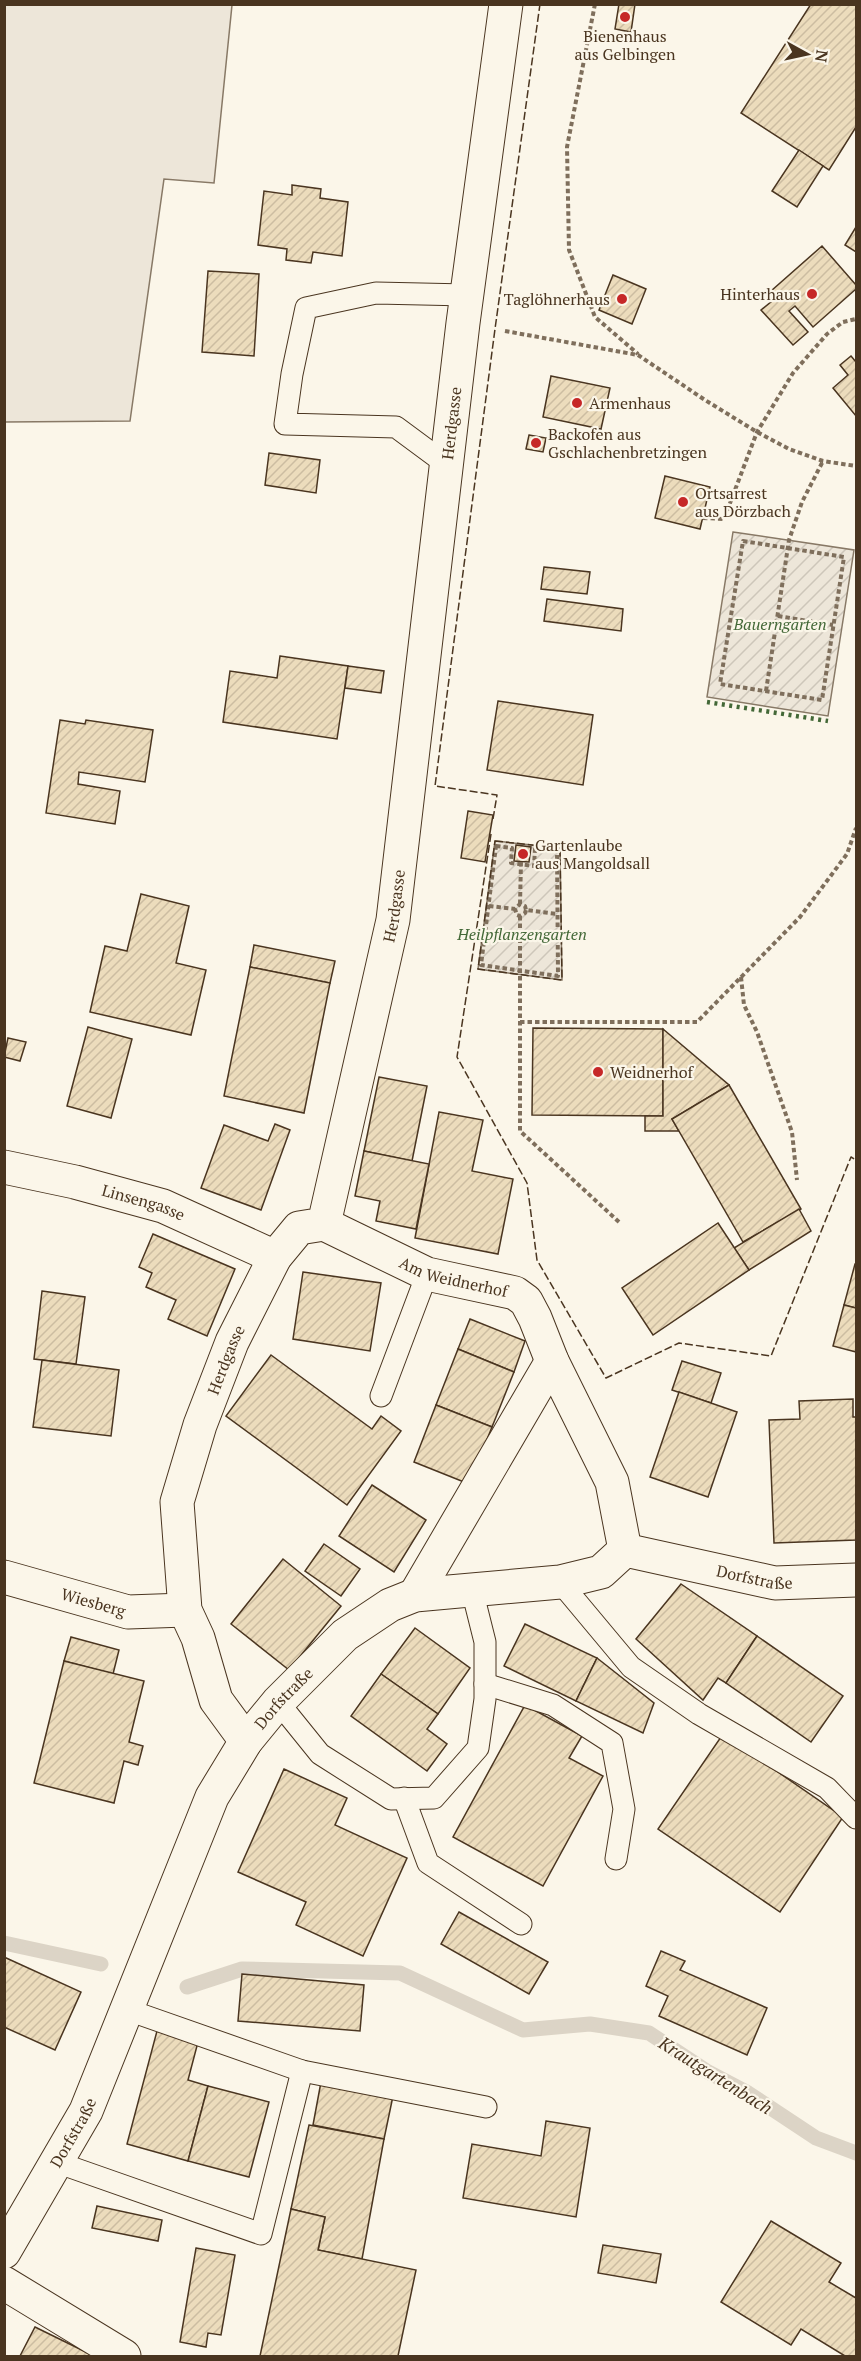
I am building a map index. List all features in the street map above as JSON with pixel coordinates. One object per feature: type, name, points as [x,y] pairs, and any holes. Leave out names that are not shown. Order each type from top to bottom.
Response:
[{"type":"street","name":"Herdgasse","points":[[246,1741],[216,1700],[198,1638],[185,1610],[177,1502],[200,1425],[232,1342],[275,1257],[299,1228],[324,1224],[393,920],[465,309],[506,4]]},
{"type":"street","name":"Linsengasse","points":[[4,1167],[75,1182],[163,1206],[275,1257]]},
{"type":"street","name":"Am Weidnerhof","points":[[324,1224],[427,1274],[515,1293],[526,1301],[552,1361],[612,1482],[625,1550]]},
{"type":"street","points":[[415,1595],[552,1361]]},
{"type":"street","name":"Dorfstraße","points":[[4,2252],[86,2111],[212,1797],[246,1741],[278,1702],[345,1635],[390,1605],[415,1595],[560,1582],[601,1572],[625,1550],[775,1583],[856,1580]]},
{"type":"street","name":"Wiesberg","points":[[4,1577],[128,1612],[185,1610]]},
{"type":"street","points":[[4,2283],[124,2356]]},
{"type":"lane","points":[[446,464],[396,427],[285,424],[292,374],[306,308],[376,292],[465,309]]},
{"type":"lane","points":[[381,1396],[427,1274]]},
{"type":"lane","points":[[560,1582],[632,1667],[699,1714],[827,1788],[856,1818]]},
{"type":"lane","points":[[278,1702],[320,1754],[391,1799],[434,1798],[478,1748],[485,1684],[485,1642],[472,1590]]},
{"type":"lane","points":[[485,1684],[553,1705],[612,1743],[624,1809],[616,1859]]},
{"type":"lane","points":[[404,1798],[428,1863],[521,1924]]},
{"type":"lane","points":[[128,2010],[302,2071],[486,2107]]},
{"type":"lane","points":[[56,2162],[261,2234],[302,2071]]},
{"type":"path","points":[[595,4],[567,147],[569,250],[595,317],[638,355],[757,432],[789,449],[823,461],[856,466]]},
{"type":"path","points":[[465,309],[638,355]]},
{"type":"path","points":[[703,518],[724,519],[757,432],[793,373],[827,334],[843,322],[856,319]]},
{"type":"path","points":[[766,691],[788,548],[802,502],[823,461]]},
{"type":"path","points":[[742,541],[844,557],[833,625],[822,700],[720,684],[742,541]]},
{"type":"path","points":[[778,616],[833,625]]},
{"type":"path","points":[[520,1022],[697,1022],[800,917],[846,854],[856,828]]},
{"type":"path","points":[[496,846],[512,848],[511,863],[522,863],[534,866],[535,849],[556,851],[558,976],[480,965],[496,846]]},
{"type":"path","points":[[515,909],[520,904],[522,863]]},
{"type":"path","points":[[520,904],[525,906],[526,910]]},
{"type":"path","points":[[489,906],[515,909]]},
{"type":"path","points":[[515,909],[517,915],[520,916],[520,1131],[619,1222]]},
{"type":"path","points":[[526,910],[557,914]]},
{"type":"path","points":[[520,916],[526,910]]},
{"type":"path","points":[[741,976],[744,1005],[757,1032],[792,1132],[798,1180]]},
{"type":"green space","points":[[4,5],[232,5],[214,183],[164,179],[130,421],[5,422]]},
{"type":"green space","name":"Bauerngarten","points":[[733,532],[854,550],[828,716],[707,697]]},
{"type":"green space","name":"Heilpflanzengarten","points":[[495,841],[560,848],[562,980],[478,969]]},
{"type":"building","name":"Bienenhaus aus Gelbingen","points":[[619,4],[635,4],[631,32],[615,29]]},
{"type":"building","points":[[811,4],[856,4],[856,127],[829,170],[741,113]]},
{"type":"building","points":[[799,150],[823,166],[797,207],[772,191]]},
{"type":"building","points":[[292,185],[321,189],[320,198],[348,202],[342,256],[313,252],[311,263],[286,260],[287,249],[258,245],[264,191],[292,195]]},
{"type":"building","points":[[856,227],[856,252],[845,245]]},
{"type":"building","name":"Hinterhaus","points":[[822,246],[856,285],[856,289],[813,327],[795,306],[789,311],[808,332],[793,345],[761,310],[777,297],[771,291]]},
{"type":"building","points":[[208,271],[259,274],[254,356],[202,352]]},
{"type":"building","name":"Taglöhnerhaus","points":[[613,275],[646,289],[632,324],[599,310]]},
{"type":"building","points":[[851,356],[856,362],[856,416],[833,388],[848,375],[840,365]]},
{"type":"building","name":"Armenhaus","points":[[551,376],[610,388],[601,429],[543,417]]},
{"type":"building","name":"Backofen aus Gschlachenbretzingen","points":[[529,435],[546,438],[543,452],[526,449]]},
{"type":"building","points":[[269,453],[320,460],[316,493],[265,485]]},
{"type":"building","name":"Ortsarrest aus Dörzbach","points":[[665,476],[710,487],[700,529],[655,518]]},
{"type":"building","points":[[544,567],[590,572],[587,594],[541,589]]},
{"type":"building","points":[[547,599],[623,609],[621,631],[544,621]]},
{"type":"building","points":[[280,656],[348,666],[337,739],[223,722],[230,671],[277,678]]},
{"type":"building","points":[[348,666],[384,671],[381,693],[345,688]]},
{"type":"building","points":[[498,701],[593,715],[583,785],[487,770]]},
{"type":"building","points":[[60,720],[85,724],[86,720],[153,730],[145,782],[79,772],[78,784],[120,791],[115,824],[46,813]]},
{"type":"building","points":[[468,811],[493,815],[485,862],[461,858]]},
{"type":"building","name":"Gartenlaube aus Mangoldsall","points":[[516,845],[531,847],[529,862],[514,861]]},
{"type":"building","points":[[141,894],[189,906],[176,963],[206,970],[191,1035],[90,1012],[105,946],[127,951]]},
{"type":"building","points":[[254,945],[335,961],[330,983],[250,967]]},
{"type":"building","points":[[250,967],[330,983],[304,1113],[224,1096]]},
{"type":"building","points":[[88,1027],[132,1039],[111,1118],[67,1106]]},
{"type":"building","name":"Weidnerhof","points":[[533,1028],[663,1029],[663,1116],[532,1115]]},
{"type":"building","points":[[663,1029],[729,1085],[672,1119],[679,1131],[645,1131],[645,1116],[663,1116]]},
{"type":"building","points":[[8,1038],[26,1042],[20,1061],[4,1057]]},
{"type":"building","points":[[379,1077],[427,1086],[412,1161],[364,1151]]},
{"type":"building","points":[[729,1085],[801,1209],[743,1242],[672,1119]]},
{"type":"building","points":[[439,1112],[483,1120],[472,1171],[513,1179],[498,1254],[415,1238]]},
{"type":"building","points":[[275,1124],[290,1130],[261,1210],[201,1188],[224,1125],[268,1141]]},
{"type":"building","points":[[364,1151],[429,1164],[416,1229],[376,1221],[380,1201],[355,1196]]},
{"type":"building","points":[[799,1209],[811,1231],[749,1270],[734,1248]]},
{"type":"building","points":[[718,1223],[749,1270],[653,1335],[622,1288]]},
{"type":"building","points":[[153,1234],[235,1269],[207,1336],[168,1319],[176,1300],[146,1287],[152,1273],[139,1267]]},
{"type":"building","points":[[856,1264],[856,1308],[844,1305]]},
{"type":"building","points":[[303,1272],[381,1283],[370,1351],[293,1339]]},
{"type":"building","points":[[42,1291],[85,1297],[76,1364],[34,1359]]},
{"type":"building","points":[[844,1305],[856,1308],[856,1352],[833,1346]]},
{"type":"building","points":[[470,1319],[525,1341],[514,1372],[458,1349]]},
{"type":"building","points":[[458,1349],[514,1372],[492,1427],[436,1405]]},
{"type":"building","points":[[271,1355],[372,1429],[381,1416],[401,1431],[347,1505],[226,1416]]},
{"type":"building","points":[[42,1360],[119,1370],[111,1436],[33,1427]]},
{"type":"building","points":[[682,1361],[721,1373],[711,1403],[672,1390]]},
{"type":"building","points":[[679,1392],[737,1412],[708,1497],[650,1477]]},
{"type":"building","points":[[853,1399],[853,1417],[856,1417],[856,1540],[774,1543],[769,1420],[800,1419],[799,1401]]},
{"type":"building","points":[[436,1405],[492,1427],[469,1484],[414,1462]]},
{"type":"building","points":[[372,1485],[426,1520],[394,1572],[339,1536]]},
{"type":"building","points":[[324,1544],[360,1569],[341,1596],[305,1571]]},
{"type":"building","points":[[283,1559],[341,1606],[289,1670],[231,1624]]},
{"type":"building","points":[[681,1584],[757,1636],[726,1683],[718,1678],[703,1700],[636,1639]]},
{"type":"building","points":[[525,1624],[597,1658],[576,1701],[504,1666]]},
{"type":"building","points":[[415,1628],[470,1668],[438,1714],[381,1674]]},
{"type":"building","points":[[757,1636],[843,1696],[811,1742],[726,1683]]},
{"type":"building","points":[[71,1637],[119,1650],[113,1674],[64,1661]]},
{"type":"building","points":[[597,1658],[654,1703],[643,1733],[576,1701]]},
{"type":"building","points":[[64,1661],[144,1681],[129,1742],[143,1746],[138,1765],[124,1761],[114,1803],[34,1783]]},
{"type":"building","points":[[381,1674],[438,1714],[427,1729],[447,1744],[427,1771],[351,1716]]},
{"type":"building","points":[[525,1705],[582,1736],[569,1758],[603,1776],[543,1886],[453,1837]]},
{"type":"building","points":[[723,1734],[843,1817],[780,1912],[658,1829]]},
{"type":"building","points":[[284,1769],[347,1798],[335,1825],[407,1858],[363,1956],[296,1925],[306,1902],[238,1872]]},
{"type":"building","points":[[459,1912],[548,1962],[529,1994],[441,1944]]},
{"type":"building","points":[[661,1951],[685,1961],[680,1970],[767,2008],[747,2055],[659,2016],[668,1996],[646,1986]]},
{"type":"building","points":[[4,1957],[81,1992],[55,2050],[4,2027]]},
{"type":"building","points":[[242,1974],[364,1985],[360,2031],[238,2021]]},
{"type":"building","points":[[157,2031],[198,2042],[188,2080],[208,2086],[188,2161],[127,2144]]},
{"type":"building","points":[[321,2082],[393,2096],[384,2139],[313,2125]]},
{"type":"building","points":[[208,2086],[269,2102],[249,2177],[188,2161]]},
{"type":"building","points":[[546,2121],[590,2128],[576,2217],[463,2198],[472,2144],[541,2156]]},
{"type":"building","points":[[309,2125],[384,2139],[362,2259],[318,2250],[325,2217],[291,2209]]},
{"type":"building","points":[[97,2206],[162,2220],[158,2241],[92,2228]]},
{"type":"building","points":[[291,2209],[325,2217],[318,2250],[416,2270],[398,2356],[260,2356]]},
{"type":"building","points":[[771,2221],[841,2263],[829,2282],[856,2298],[856,2356],[845,2356],[801,2329],[791,2345],[721,2302]]},
{"type":"building","points":[[603,2245],[661,2254],[656,2283],[598,2273]]},
{"type":"building","points":[[196,2248],[235,2255],[221,2335],[208,2333],[206,2347],[180,2342]]},
{"type":"building","points":[[35,2327],[94,2356],[20,2356]]},
{"type":"waterway","name":"Krautgartenbach","points":[[4,1943],[101,1964]]},
{"type":"waterway","name":"Krautgartenbach","points":[[187,1987],[242,1969],[400,1973],[523,2030],[590,2024],[649,2033],[708,2072],[748,2093],[816,2138],[856,2153]]},
{"type":"hedge","points":[[707,702],[828,721]]},
{"type":"fence","points":[[493,819],[497,795],[435,786],[540,4]]},
{"type":"fence","points":[[491,834],[457,1057],[527,1183],[537,1260],[606,1378],[679,1343],[771,1356],[851,1157],[856,1160]]},
{"type":"fence","points":[[495,841],[560,848],[562,980],[478,969],[495,841]]},
{"type":"place","name":"Bienenhaus aus Gelbingen","points":[[625,17]]},
{"type":"place","name":"Hinterhaus","points":[[812,294]]},
{"type":"place","name":"Taglöhnerhaus","points":[[622,299]]},
{"type":"place","name":"Armenhaus","points":[[577,403]]},
{"type":"place","name":"Backofen aus Gschlachenbretzingen","points":[[536,443]]},
{"type":"place","name":"Ortsarrest aus Dörzbach","points":[[683,502]]},
{"type":"place","name":"Gartenlaube aus Mangoldsall","points":[[523,854]]},
{"type":"place","name":"Weidnerhof","points":[[598,1072]]}]
